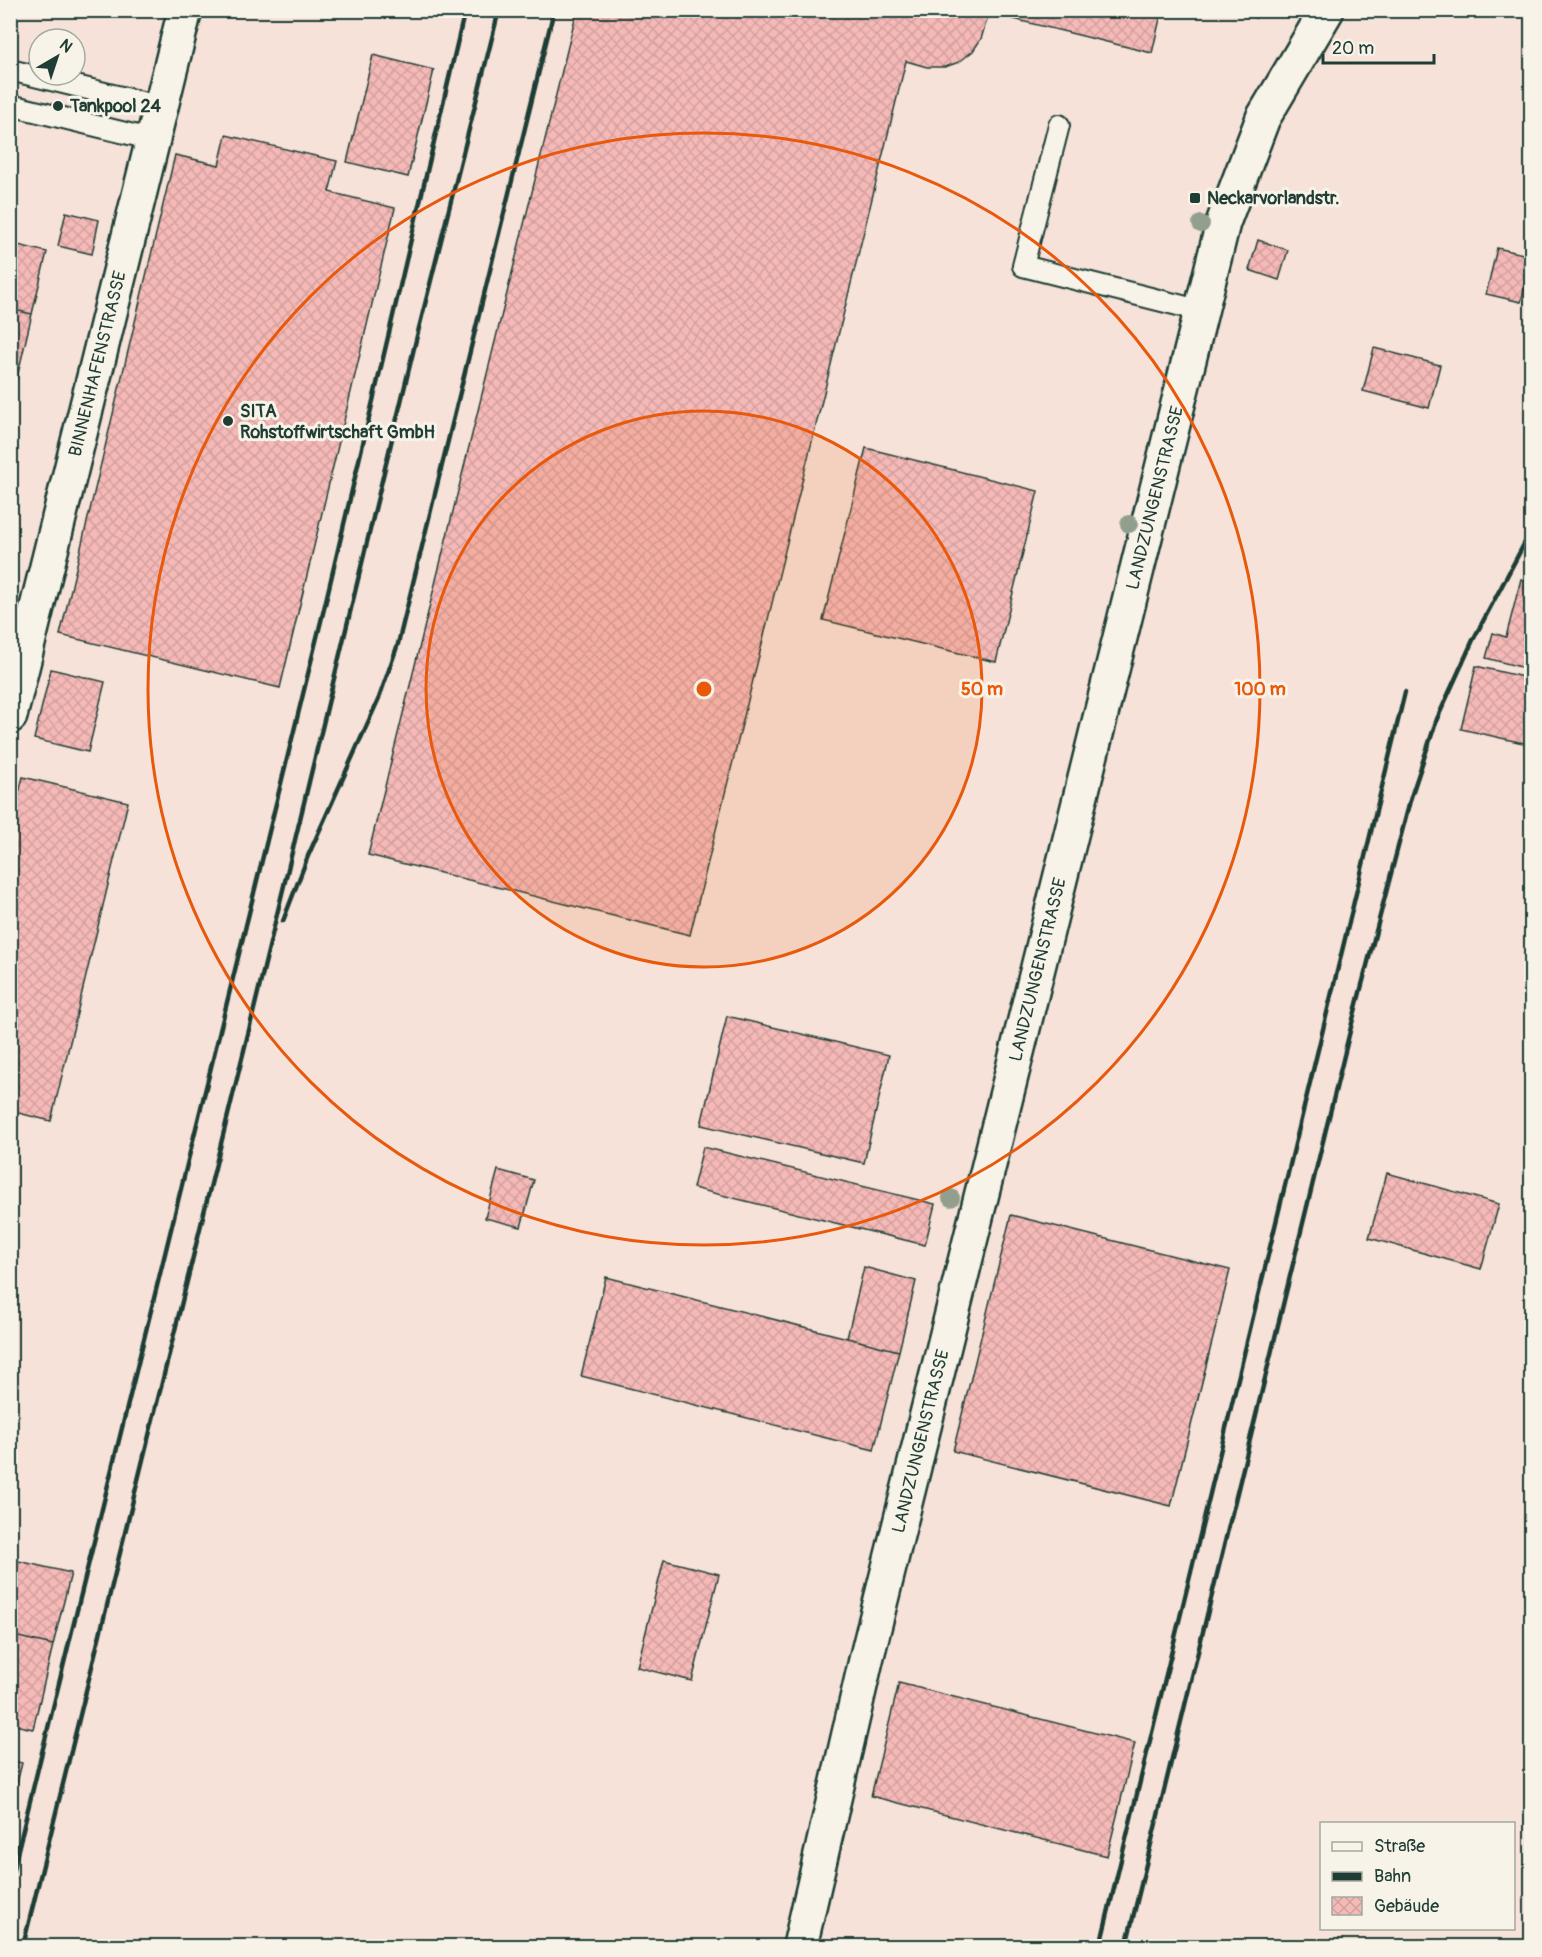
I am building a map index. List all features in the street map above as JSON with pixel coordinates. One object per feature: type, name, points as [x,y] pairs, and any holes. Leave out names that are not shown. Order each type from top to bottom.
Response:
[{"type":"street","name":"BINNENHAFENSTRASSE","points":[[10,716],[185,10]]},
{"type":"street","name":"LANDZUNGENSTRASSE","points":[[800,1947],[866,1660],[1223,223],[1263,118],[1327,10]]},
{"type":"lane","points":[[10,70],[162,107]]},
{"type":"lane","points":[[10,105],[154,140]]},
{"type":"lane","points":[[1059,125],[1023,266],[1202,311]]},
{"type":"shaded area","points":[[11,11],[1531,11],[1531,1946],[11,1946]]},
{"type":"building","points":[[577,10],[1162,10],[1152,53],[989,13],[981,39],[973,51],[959,62],[945,67],[927,67],[906,61],[690,935],[368,855]]},
{"type":"building","points":[[1224,10],[1258,10],[1256,18]]},
{"type":"building","points":[[373,55],[434,70],[408,177],[347,162]]},
{"type":"building","name":"SITA Rohstoffwirtschaft GmbH","points":[[226,135],[337,161],[329,192],[395,208],[280,688],[60,635],[175,155],[219,165]]},
{"type":"building","points":[[66,212],[99,220],[92,254],[58,246]]},
{"type":"building","points":[[1258,240],[1288,250],[1279,280],[1249,270]]},
{"type":"building","points":[[10,243],[47,252],[32,314],[10,309]]},
{"type":"building","points":[[1497,248],[1532,256],[1521,302],[1486,294]]},
{"type":"building","points":[[10,309],[32,314],[17,378],[10,377]]},
{"type":"building","points":[[1374,348],[1440,365],[1429,408],[1363,391]]},
{"type":"building","points":[[866,448],[1038,491],[996,662],[823,620]]},
{"type":"building","points":[[1521,579],[1532,582],[1532,670],[1486,658],[1493,633],[1506,637]]},
{"type":"building","points":[[1476,666],[1532,679],[1532,745],[1461,729]]},
{"type":"building","points":[[51,669],[105,682],[88,752],[34,739]]},
{"type":"building","points":[[23,777],[128,802],[51,1121],[10,1111],[10,827]]},
{"type":"building","points":[[727,1016],[889,1055],[864,1163],[701,1125]]},
{"type":"building","points":[[703,1147],[935,1204],[925,1245],[693,1188]]},
{"type":"building","points":[[498,1170],[534,1180],[521,1227],[485,1218]]},
{"type":"building","points":[[1387,1173],[1499,1204],[1481,1269],[1369,1238]]},
{"type":"building","points":[[1011,1215],[1230,1270],[1171,1506],[953,1451]]},
{"type":"building","points":[[864,1267],[916,1281],[899,1351],[847,1338]]},
{"type":"building","points":[[606,1277],[899,1351],[874,1450],[581,1376]]},
{"type":"building","points":[[10,1559],[71,1573],[53,1645],[10,1635]]},
{"type":"building","points":[[664,1560],[719,1574],[692,1681],[637,1667]]},
{"type":"building","points":[[10,1635],[53,1645],[33,1729],[10,1724]]},
{"type":"building","points":[[899,1683],[1135,1743],[1107,1856],[871,1796]]},
{"type":"building","points":[[10,1760],[22,1763],[10,1811]]},
{"type":"railway","points":[[10,1882],[324,609],[465,10]]},
{"type":"railway","points":[[23,1946],[249,1030],[415,344],[499,10]]},
{"type":"railway","points":[[283,921],[308,856],[379,698],[398,644],[554,10]]},
{"type":"railway","points":[[1126,1946],[1351,1027],[1411,797],[1437,719],[1473,640],[1532,529]]},
{"type":"railway","points":[[1100,1946],[1405,692]]},
{"type":"place","name":"Tankpool 24","points":[[58,106]]},
{"type":"place","name":"Neckarvorlandstr.","points":[[1195,198]]},
{"type":"place","name":"SITA Rohstoffwirtschaft GmbH","points":[[228,421]]}]
